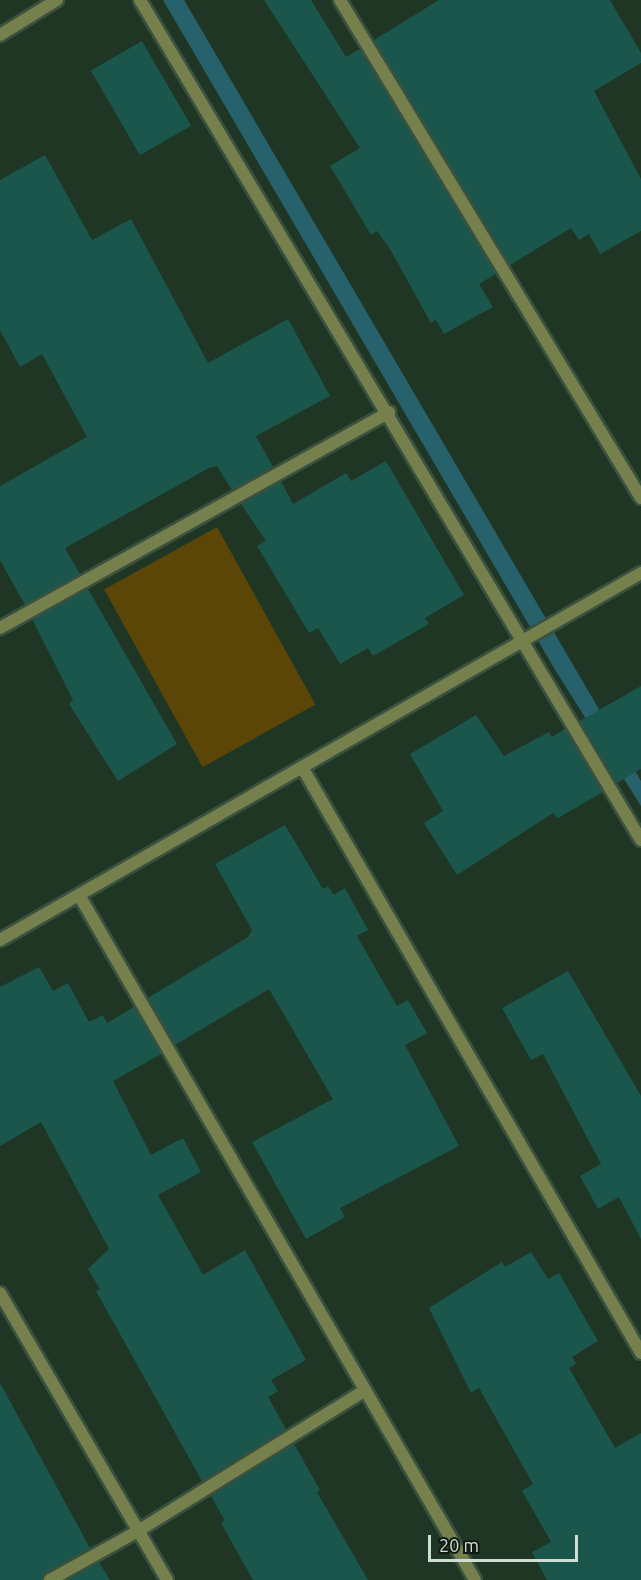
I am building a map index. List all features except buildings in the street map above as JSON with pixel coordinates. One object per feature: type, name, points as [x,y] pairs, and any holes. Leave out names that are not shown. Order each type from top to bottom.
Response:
[{"type":"street","points":[[0,35],[57,0]]},
{"type":"street","points":[[140,0],[528,638],[641,840]]},
{"type":"street","points":[[340,0],[641,498]]},
{"type":"street","points":[[0,628],[389,412]]},
{"type":"street","points":[[0,940],[641,573]]},
{"type":"street","points":[[302,767],[641,1353]]},
{"type":"street","points":[[79,895],[475,1580]]},
{"type":"street","points":[[0,1293],[167,1580]]},
{"type":"street","points":[[50,1580],[138,1531],[365,1390]]},
{"type":"shaded area","points":[[217,527],[315,705],[203,767],[104,590]]},
{"type":"water","points":[[163,0],[184,0],[641,781],[641,806],[557,673]]}]
